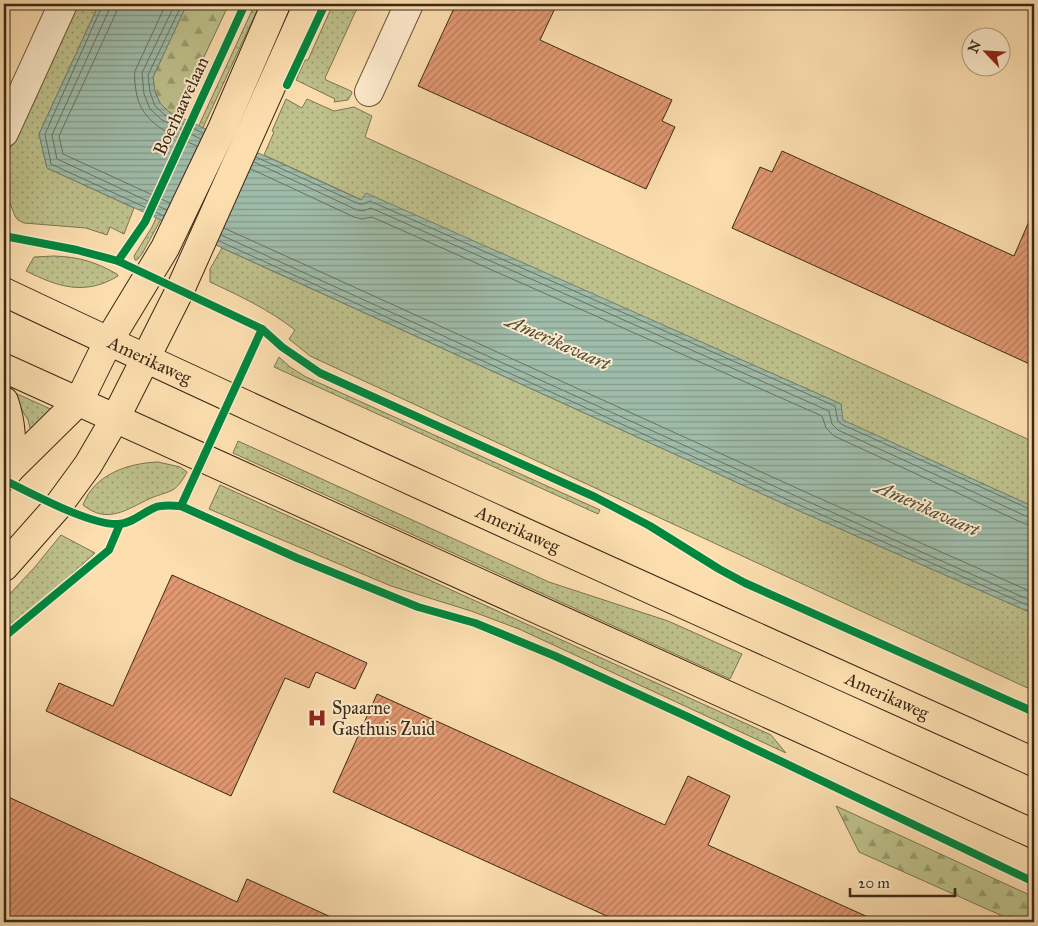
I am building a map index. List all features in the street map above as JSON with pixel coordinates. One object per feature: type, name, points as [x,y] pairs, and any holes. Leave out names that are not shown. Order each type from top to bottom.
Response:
[{"type":"main road","points":[[7,473],[79,401],[108,342],[165,248],[222,129],[276,4]]},
{"type":"main road","points":[[4,567],[58,506],[88,465],[116,417],[147,359],[308,4]]},
{"type":"main road","name":"Amerikaweg","points":[[4,292],[108,342],[591,563],[1034,762]]},
{"type":"main road","points":[[4,368],[116,417],[1034,834]]},
{"type":"main road","points":[[4,401],[12,433],[7,473]]},
{"type":"street","points":[[4,133],[63,4]]},
{"type":"street","points":[[369,92],[409,4]]},
{"type":"green space","points":[[77,4],[99,4],[39,134],[47,168],[134,208],[124,234],[110,227],[107,235],[86,228],[24,223],[15,216],[4,189],[4,159]]},
{"type":"green space","points":[[187,4],[229,4],[176,116],[160,103],[155,92],[153,77]]},
{"type":"green space","points":[[255,4],[260,4],[160,221],[142,254],[135,260],[134,256],[152,227]]},
{"type":"green space","points":[[333,4],[359,4],[325,78],[352,93],[348,100],[334,102],[335,99],[296,80],[305,60],[308,60]]},
{"type":"green space","points":[[286,99],[302,108],[307,99],[334,111],[354,107],[372,116],[365,137],[1034,442],[1034,507],[842,420],[841,404],[366,194],[362,200],[264,155]]},
{"type":"green space","points":[[222,248],[804,513],[1034,614],[1034,691],[310,356],[289,339],[295,330],[285,322],[264,309],[210,282],[210,269]]},
{"type":"green space","points":[[54,256],[94,263],[118,276],[94,286],[72,287],[60,285],[26,271],[34,257]]},
{"type":"green space","points":[[279,357],[306,377],[600,510],[598,514],[274,367]]},
{"type":"green space","points":[[15,393],[55,411],[32,435],[28,420],[13,395]]},
{"type":"green space","points":[[238,441],[549,582],[668,621],[742,654],[730,679],[233,453]]},
{"type":"green space","points":[[158,462],[180,467],[187,472],[176,488],[117,513],[101,514],[83,505],[95,485],[114,472],[136,465]]},
{"type":"green space","points":[[220,485],[771,735],[786,753],[519,629],[471,611],[391,586],[209,509]]},
{"type":"green space","points":[[61,535],[95,553],[18,623],[4,632],[4,600]]},
{"type":"green space","points":[[836,806],[1034,897],[1034,922],[1016,922],[859,852]]},
{"type":"water","name":"Amerikavaart","points":[[99,4],[187,4],[153,77],[155,92],[160,103],[169,112],[361,200],[366,193],[841,404],[843,420],[1034,507],[1034,614],[804,513],[47,168],[39,134]]},
{"type":"building","points":[[456,4],[557,4],[540,40],[672,100],[662,121],[675,127],[646,189],[418,86]]},
{"type":"building","points":[[782,151],[1014,256],[1034,210],[1034,366],[732,228],[760,167],[772,172]]},
{"type":"building","points":[[172,575],[367,663],[355,689],[316,672],[309,688],[285,678],[231,796],[46,711],[59,683],[113,706]]},
{"type":"building","points":[[377,694],[665,825],[688,776],[730,796],[708,845],[879,922],[620,922],[333,792]]},
{"type":"building","points":[[4,795],[237,902],[247,879],[342,922],[4,922]]},
{"type":"cycle path","name":"Boerhaavelaan","points":[[118,261],[145,222],[245,4]]},
{"type":"cycle path","points":[[287,85],[325,4]]},
{"type":"cycle path","points":[[4,236],[77,250],[118,261],[262,329],[282,347],[320,373],[595,497],[650,526],[745,583],[1034,712]]},
{"type":"cycle path","points":[[181,506],[262,329]]},
{"type":"cycle path","points":[[4,480],[61,508],[107,523],[119,524],[129,522],[160,506],[181,506],[297,558],[418,607],[475,623],[555,656],[688,717],[1034,882]]},
{"type":"cycle path","points":[[4,637],[109,550],[120,524]]},
{"type":"place","name":"Spaarne Gasthuis Zuid","points":[[317,718]]}]
